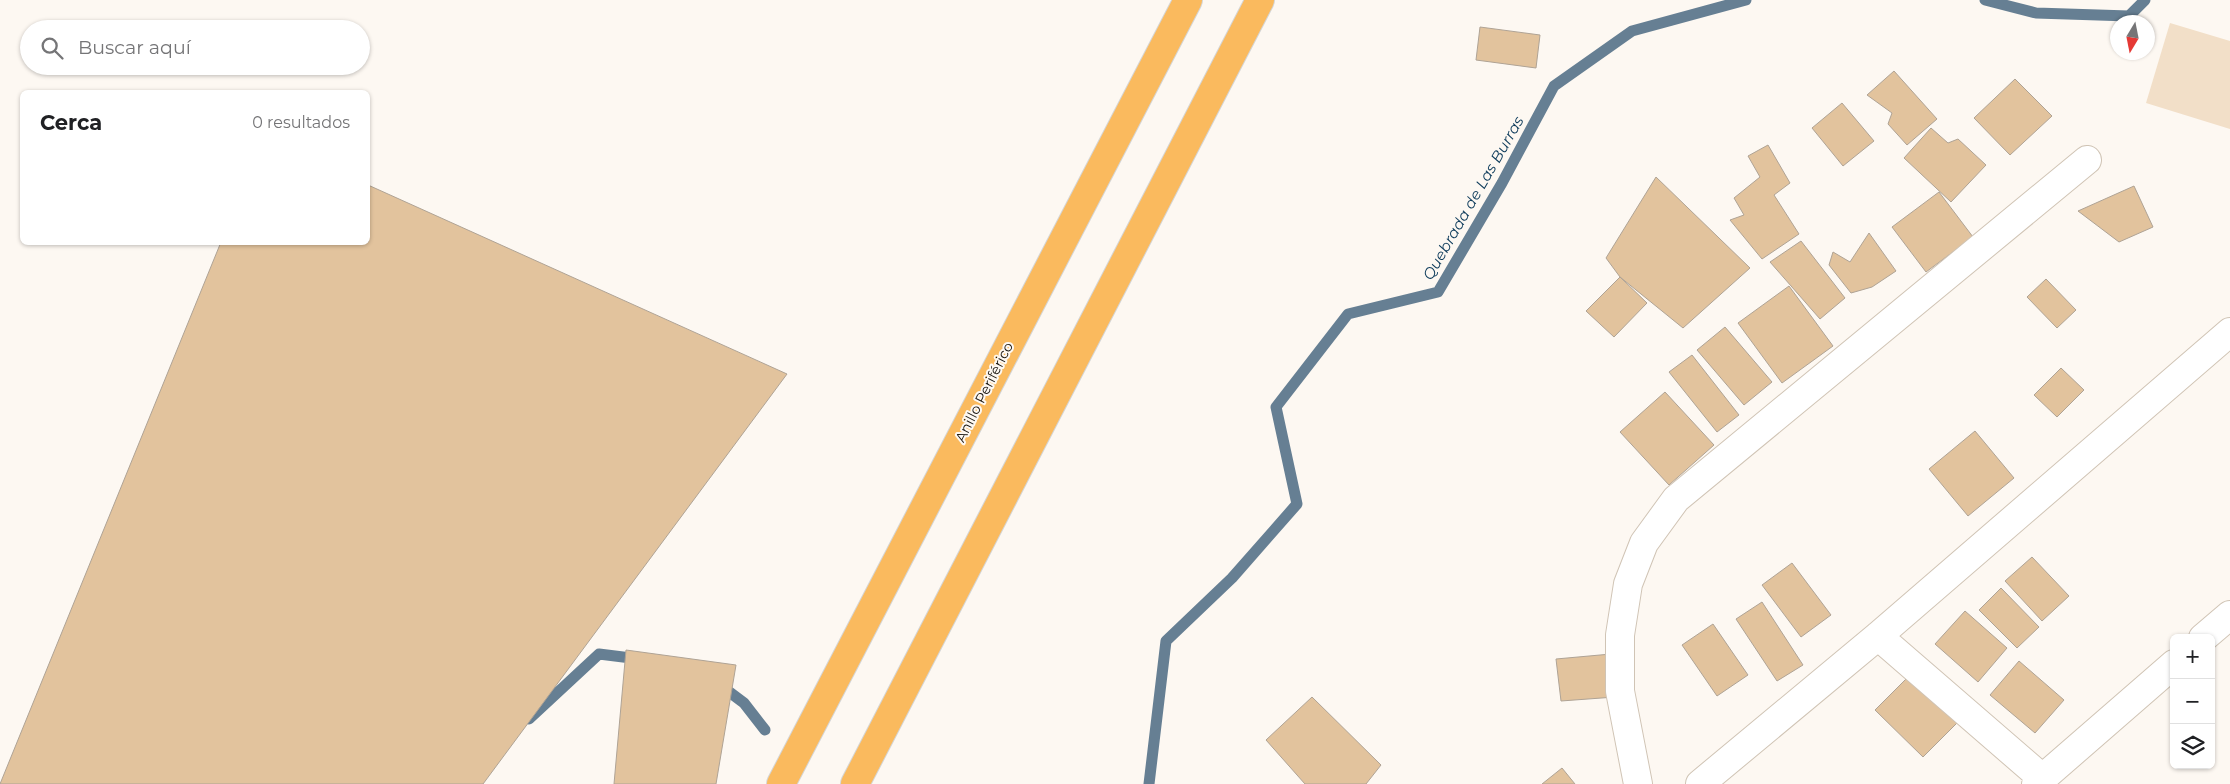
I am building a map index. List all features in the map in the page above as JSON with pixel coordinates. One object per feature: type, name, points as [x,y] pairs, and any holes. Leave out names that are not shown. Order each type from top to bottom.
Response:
[{"type":"highway","name":"Anillo Periférico","points":[[781,784],[1188,0]]},
{"type":"highway","points":[[855,784],[1260,0]]},
{"type":"street","points":[[1638,784],[1620,691],[1620,635],[1628,584],[1644,543],[1676,499],[2087,160]]},
{"type":"street","points":[[1700,784],[1878,636],[2230,332]]},
{"type":"street","points":[[2209,634],[2230,615]]},
{"type":"street","points":[[1878,636],[2039,781],[2170,667]]},
{"type":"shaded area","points":[[2170,23],[2230,41],[2230,129],[2146,103]]},
{"type":"building","points":[[1480,27],[1540,35],[1536,68],[1476,60]]},
{"type":"building","points":[[1894,71],[1937,119],[1907,145],[1888,124],[1892,113],[1867,95]]},
{"type":"building","points":[[2015,79],[2052,116],[2010,155],[1974,118]]},
{"type":"building","points":[[1842,103],[1874,141],[1843,166],[1812,128]]},
{"type":"building","points":[[1931,128],[1948,143],[1958,139],[1986,165],[1951,202],[1904,158]]},
{"type":"building","points":[[1768,145],[1790,183],[1774,195],[1799,234],[1762,259],[1730,220],[1744,215],[1734,198],[1760,177],[1748,156]]},
{"type":"building","points":[[1656,177],[1750,268],[1683,328],[1620,277],[1606,258]]},
{"type":"building","points":[[370,186],[787,374],[483,784],[0,784],[220,245],[370,245]]},
{"type":"building","points":[[2134,186],[2153,227],[2119,242],[2078,211]]},
{"type":"building","points":[[1939,192],[1973,237],[1926,272],[1892,227]]},
{"type":"building","points":[[1869,233],[1896,271],[1872,287],[1851,293],[1829,265],[1833,252],[1850,262]]},
{"type":"building","points":[[1801,241],[1845,298],[1820,319],[1770,262]]},
{"type":"building","points":[[1620,277],[1647,303],[1614,337],[1586,311]]},
{"type":"building","points":[[2046,279],[2076,310],[2057,328],[2027,297]]},
{"type":"building","points":[[1789,286],[1833,346],[1782,383],[1738,323]]},
{"type":"building","points":[[1725,327],[1772,382],[1744,405],[1697,350]]},
{"type":"building","points":[[1692,355],[1739,415],[1717,432],[1669,372]]},
{"type":"building","points":[[2061,368],[2084,390],[2057,417],[2034,395]]},
{"type":"building","points":[[1665,392],[1714,445],[1669,485],[1620,432]]},
{"type":"building","points":[[1975,431],[2014,478],[1968,516],[1929,469]]},
{"type":"building","points":[[2032,557],[2069,596],[2042,621],[2005,581]]},
{"type":"building","points":[[1792,563],[1831,615],[1801,637],[1762,585]]},
{"type":"building","points":[[2001,588],[2039,627],[2017,648],[1979,610]]},
{"type":"building","points":[[1762,602],[1803,665],[1777,681],[1736,619]]},
{"type":"building","points":[[1965,611],[2007,648],[1978,682],[1935,644]]},
{"type":"building","points":[[1713,624],[1748,675],[1717,696],[1682,645]]},
{"type":"building","points":[[626,650],[736,665],[716,784],[614,784]]},
{"type":"building","points":[[1611,654],[1615,697],[1561,701],[1556,659]]},
{"type":"building","points":[[2019,661],[2064,700],[2035,733],[1990,695]]},
{"type":"building","points":[[1912,673],[1960,720],[1923,757],[1875,710]]},
{"type":"building","points":[[1312,697],[1381,765],[1366,784],[1305,784],[1266,740]]},
{"type":"building","points":[[1562,768],[1575,784],[1542,784]]},
{"type":"waterway","name":"Quebrada de Las Burras","points":[[1149,784],[1166,641],[1232,578],[1297,504],[1276,407],[1348,314],[1438,292],[1502,183],[1554,86],[1632,31],[1746,0]]},
{"type":"waterway","name":"Quebrada de Las Burras","points":[[1985,0],[2036,13],[2129,16],[2145,0]]},
{"type":"waterway","name":"Quebrada de Las Burras","points":[[529,719],[599,654],[639,659]]},
{"type":"waterway","name":"Quebrada de Las Burras","points":[[720,685],[744,703],[765,730]]}]
